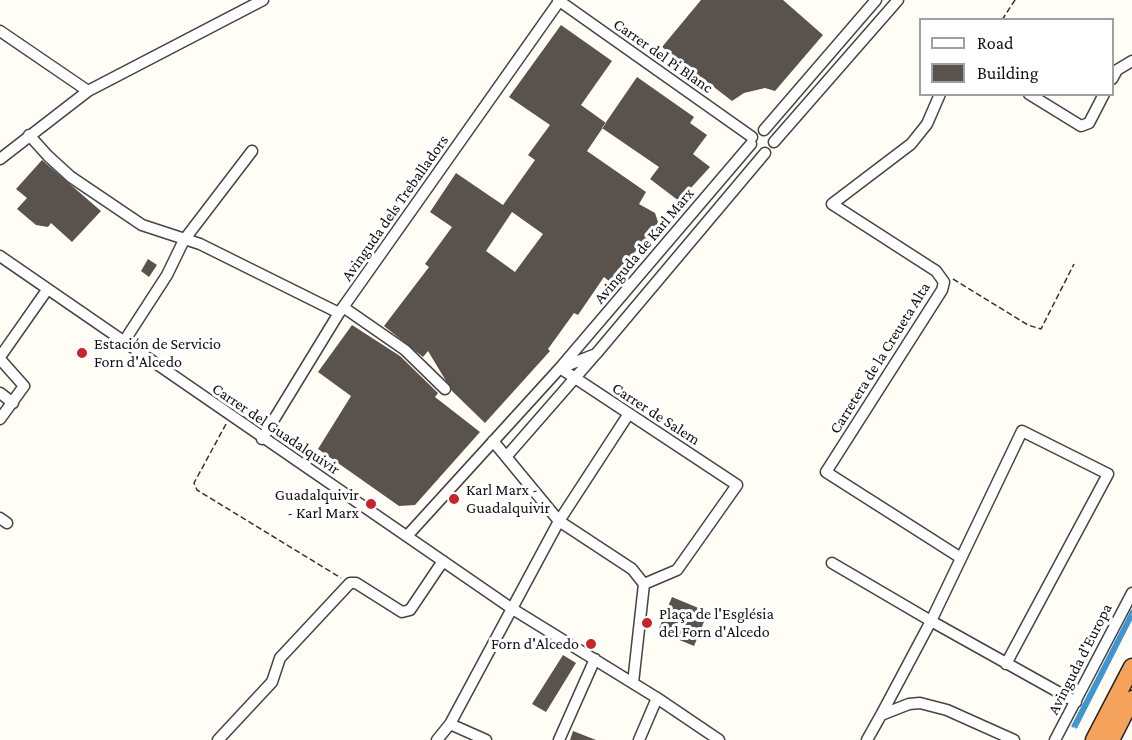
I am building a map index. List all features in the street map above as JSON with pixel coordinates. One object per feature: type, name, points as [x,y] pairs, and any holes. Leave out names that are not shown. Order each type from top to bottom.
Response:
[{"type":"highway","points":[[1111,740],[1132,667]]},
{"type":"highway","points":[[1081,740],[1126,694]]},
{"type":"highway","points":[[1094,740],[1126,694]]},
{"type":"highway","points":[[1122,740],[1132,721]]},
{"type":"street","points":[[0,159],[88,91],[263,0]]},
{"type":"street","name":"Carrer del Pi Blanc","points":[[559,0],[751,140]]},
{"type":"street","name":"Avinguda dels Treballadors","points":[[262,438],[341,310],[559,0]]},
{"type":"street","points":[[876,0],[764,130],[751,140],[756,152],[765,153],[772,148],[774,141],[898,0]]},
{"type":"street","points":[[0,31],[88,91]]},
{"type":"street","points":[[1114,77],[1117,70],[1132,61]]},
{"type":"street","name":"Carretera de la Creueta Alta","points":[[939,96],[927,124],[911,144],[831,204],[941,276],[944,282],[942,290],[826,472],[961,558]]},
{"type":"street","points":[[1032,96],[1081,126],[1089,123],[1103,96]]},
{"type":"street","points":[[764,130],[770,133],[774,141]]},
{"type":"street","points":[[29,135],[48,156],[105,202],[142,225],[209,248],[341,310],[405,350],[445,389]]},
{"type":"street","name":"Avinguda de Karl Marx","points":[[407,536],[560,368],[751,140]]},
{"type":"street","points":[[123,343],[167,275],[184,240],[252,151]]},
{"type":"street","name":"Avinguda de Karl Marx","points":[[506,457],[575,379],[765,153]]},
{"type":"street","name":"Carrer del Guadalquivir","points":[[0,256],[123,343],[511,608],[657,698],[719,740]]},
{"type":"street","points":[[0,419],[24,386],[0,358],[47,290]]},
{"type":"street","name":"Avinguda de Karl Marx","points":[[560,368],[596,354]]},
{"type":"street","name":"Carrer de Salem","points":[[560,368],[628,415],[737,484],[677,570],[644,584]]},
{"type":"street","points":[[0,393],[13,403]]},
{"type":"street","points":[[437,740],[450,724],[559,521],[628,415]]},
{"type":"street","points":[[867,740],[931,621],[1022,431],[1108,474],[1006,664]]},
{"type":"street","points":[[493,441],[559,521],[627,567],[644,584],[633,683]]},
{"type":"street","points":[[218,740],[272,682],[280,658],[350,583],[356,583],[402,612],[410,610],[443,561]]},
{"type":"street","points":[[832,562],[931,621],[1076,702]]},
{"type":"street","name":"Avinguda d'Europa","points":[[1055,740],[1132,592]]},
{"type":"street","points":[[559,740],[595,659]]},
{"type":"street","points":[[642,738],[657,698]]},
{"type":"street","points":[[881,715],[909,704],[935,705],[1014,740]]},
{"type":"street","points":[[450,724],[480,739]]},
{"type":"path","points":[[1003,18],[1015,0]]},
{"type":"path","points":[[941,276],[959,280],[1028,325],[1041,329],[1074,264]]},
{"type":"path","points":[[230,416],[194,483],[197,490],[350,583]]},
{"type":"building","points":[[701,0],[783,0],[823,35],[775,91],[765,88],[744,93],[732,101],[662,47]]},
{"type":"building","points":[[561,25],[612,61],[581,105],[606,123],[587,151],[646,192],[639,204],[655,213],[659,225],[609,281],[604,277],[578,315],[574,313],[548,349],[550,351],[485,423],[452,391],[428,351],[423,357],[384,326],[429,267],[425,264],[452,227],[430,212],[456,173],[503,205],[535,160],[528,155],[550,125],[509,97]],"holes":[[[512,212],[543,234],[515,272],[486,251]]]},
{"type":"building","points":[[637,77],[694,117],[690,123],[707,135],[693,154],[710,167],[679,201],[650,179],[659,167],[602,128]]},
{"type":"building","points":[[42,160],[101,211],[72,242],[51,223],[48,227],[36,225],[17,209],[27,198],[16,189]]},
{"type":"building","points":[[148,259],[157,265],[149,277],[141,271]]},
{"type":"building","points":[[352,325],[400,356],[438,393],[435,397],[480,432],[415,505],[399,506],[318,449],[351,396],[318,372]]},
{"type":"building","points":[[672,597],[708,612],[694,646],[658,631]]},
{"type":"building","points":[[563,655],[576,663],[546,712],[532,704]]},
{"type":"building","points":[[573,731],[596,740],[570,740]]},
{"type":"waterway","points":[[1073,726],[1132,611]]},
{"type":"waterway","points":[[1076,727],[1132,617]]},
{"type":"place","name":"Estación de Servicio Forn d'Alcedo","points":[[82,353]]},
{"type":"place","name":"Karl Marx - Guadalquivir","points":[[454,499]]},
{"type":"place","name":"Guadalquivir - Karl Marx","points":[[371,504]]},
{"type":"place","name":"Plaça de l'Església del Forn d'Alcedo","points":[[647,623]]},
{"type":"place","name":"Forn d'Alcedo","points":[[591,644]]}]
